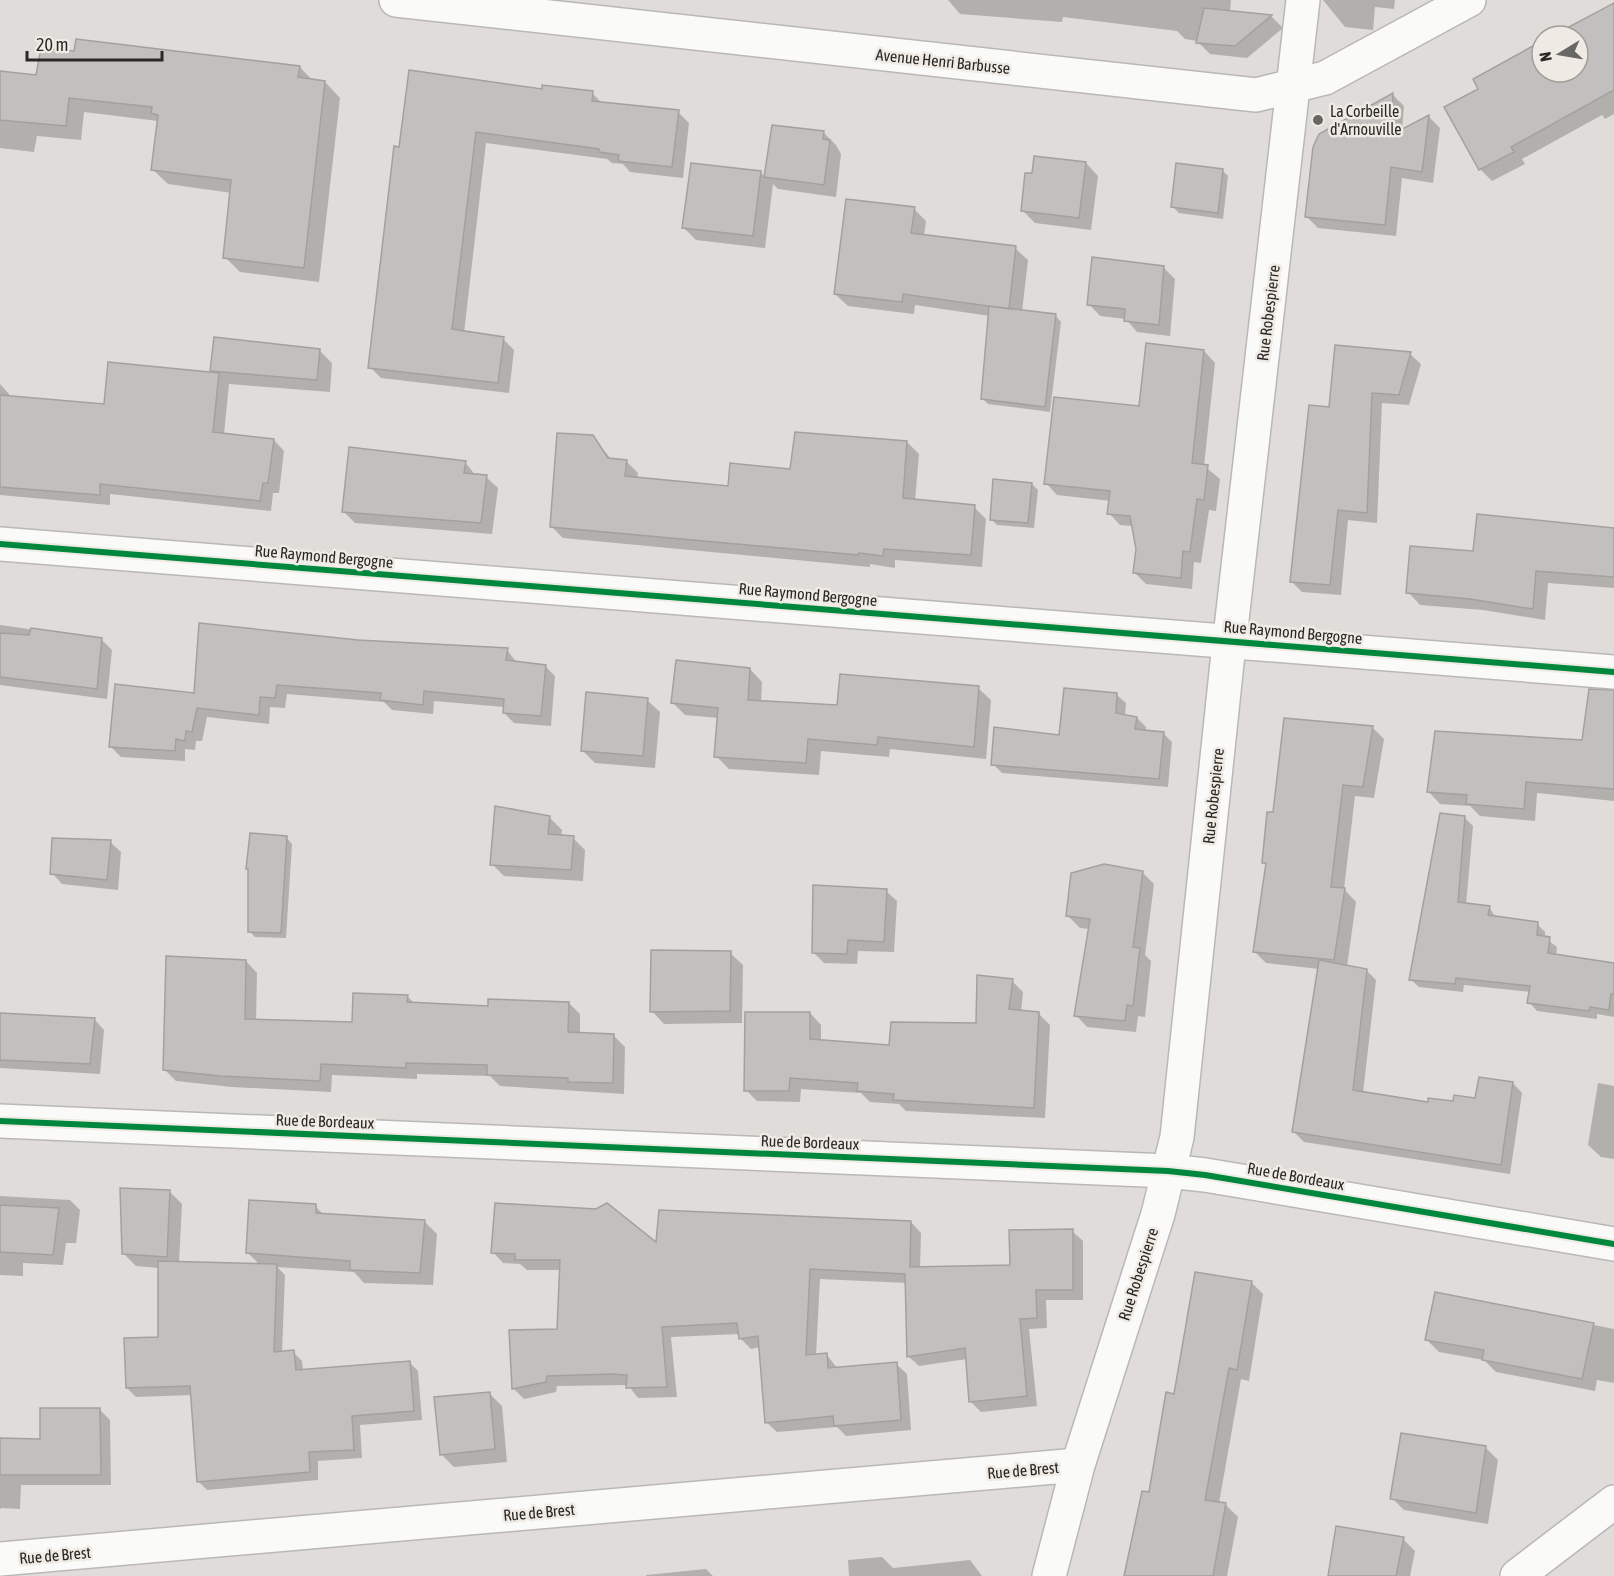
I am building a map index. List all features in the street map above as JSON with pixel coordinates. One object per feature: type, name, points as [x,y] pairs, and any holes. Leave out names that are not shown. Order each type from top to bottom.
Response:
[{"type":"street","name":"Avenue Henri Barbusse","points":[[396,0],[1256,95],[1325,78],[1469,0]]},
{"type":"street","name":"Rue Robespierre","points":[[1049,1576],[1078,1465],[1158,1214],[1177,1137],[1230,641],[1303,0]]},
{"type":"street","name":"Rue Raymond Bergogne","points":[[0,544],[1614,672]]},
{"type":"street","name":"Rue de Bordeaux","points":[[0,1120],[1168,1171],[1205,1175],[1614,1244]]},
{"type":"street","name":"Rue de Brest","points":[[0,1559],[1078,1465]]},
{"type":"street","points":[[1517,1576],[1614,1502]]},
{"type":"building","points":[[1614,3],[1614,90],[1511,147],[1514,152],[1479,170],[1444,107],[1478,89],[1473,79],[1530,48],[1530,84],[1590,84],[1590,24],[1575,24]]},
{"type":"building","points":[[1204,8],[1272,15],[1235,46],[1196,43]]},
{"type":"building","points":[[76,39],[300,66],[298,77],[325,81],[304,268],[223,258],[231,180],[151,170],[158,115],[151,113],[152,107],[69,98],[66,126],[0,120],[0,71],[36,75],[41,48],[74,51]]},
{"type":"building","points":[[409,70],[542,89],[542,85],[593,91],[592,101],[679,110],[672,167],[618,161],[619,155],[599,152],[599,149],[476,132],[452,329],[504,337],[498,383],[368,368],[394,146],[399,147]]},
{"type":"building","points":[[1393,93],[1391,135],[1429,115],[1422,172],[1391,167],[1385,225],[1305,217],[1313,147],[1319,134]]},
{"type":"building","points":[[772,125],[824,131],[823,139],[830,140],[824,185],[764,177]]},
{"type":"building","points":[[1034,156],[1086,162],[1079,218],[1021,211],[1025,173],[1032,173]]},
{"type":"building","points":[[691,163],[761,171],[753,236],[682,228]]},
{"type":"building","points":[[1176,163],[1223,169],[1218,213],[1171,207]]},
{"type":"building","points":[[846,199],[915,207],[911,233],[1016,246],[1009,309],[903,294],[902,302],[834,294]]},
{"type":"building","points":[[1092,257],[1164,266],[1159,325],[1124,321],[1125,309],[1087,305]]},
{"type":"building","points":[[989,306],[1056,314],[1045,407],[981,399]]},
{"type":"building","points":[[214,337],[320,349],[317,380],[210,371]]},
{"type":"building","points":[[1146,343],[1204,350],[1192,463],[1208,465],[1204,500],[1197,499],[1190,552],[1183,551],[1181,578],[1133,573],[1136,549],[1130,516],[1107,514],[1110,491],[1044,484],[1054,397],[1139,406]]},
{"type":"building","points":[[1335,345],[1411,352],[1399,395],[1372,393],[1367,513],[1338,510],[1330,585],[1290,582],[1309,405],[1329,407]]},
{"type":"building","points":[[108,362],[219,373],[213,432],[274,439],[268,483],[263,483],[260,501],[100,484],[100,495],[0,487],[0,395],[104,404]]},
{"type":"building","points":[[795,432],[907,441],[903,498],[975,505],[971,555],[884,549],[883,556],[859,553],[858,555],[550,527],[557,433],[593,435],[608,458],[627,460],[625,476],[728,486],[730,463],[790,469]]},
{"type":"building","points":[[349,447],[466,461],[464,473],[487,475],[481,523],[342,512]]},
{"type":"building","points":[[993,479],[1032,483],[1028,523],[990,520]]},
{"type":"building","points":[[1477,514],[1614,528],[1614,577],[1536,571],[1533,609],[1470,599],[1406,593],[1410,546],[1473,551]]},
{"type":"building","points":[[199,623],[358,640],[508,648],[506,660],[546,665],[541,716],[503,713],[504,699],[424,691],[423,705],[380,700],[381,693],[277,685],[275,698],[260,697],[259,715],[197,708],[192,732],[186,731],[185,741],[176,739],[175,751],[109,747],[115,684],[194,693]]},
{"type":"building","points":[[31,628],[102,638],[97,689],[0,677],[0,633],[29,635]]},
{"type":"building","points":[[676,660],[750,668],[748,700],[837,705],[840,674],[979,686],[974,747],[878,737],[877,745],[808,739],[806,763],[714,757],[718,708],[671,703]]},
{"type":"building","points":[[1064,688],[1117,693],[1116,713],[1137,717],[1135,729],[1164,732],[1159,779],[991,765],[994,727],[1059,735]]},
{"type":"building","points":[[1589,689],[1614,690],[1614,789],[1526,782],[1524,809],[1466,804],[1467,795],[1427,792],[1435,731],[1582,740]]},
{"type":"building","points":[[586,692],[648,698],[643,756],[581,751]]},
{"type":"building","points":[[1284,718],[1373,726],[1363,787],[1343,785],[1331,887],[1345,888],[1334,960],[1253,952],[1266,863],[1262,863],[1267,812],[1273,812]]},
{"type":"building","points":[[495,806],[550,816],[548,834],[574,836],[571,870],[490,865]]},
{"type":"building","points":[[1440,813],[1465,816],[1458,902],[1490,906],[1488,915],[1538,922],[1537,935],[1550,937],[1548,953],[1614,963],[1614,994],[1611,994],[1609,1010],[1590,1007],[1589,1011],[1527,1003],[1530,986],[1456,978],[1455,984],[1409,980]]},
{"type":"building","points":[[250,833],[287,836],[281,933],[248,932],[248,869],[246,869]]},
{"type":"building","points":[[52,838],[111,840],[107,880],[50,874]]},
{"type":"building","points":[[1104,864],[1143,871],[1133,947],[1140,948],[1133,1006],[1127,1005],[1125,1021],[1074,1016],[1090,919],[1066,916],[1071,873]]},
{"type":"building","points":[[813,885],[887,889],[884,942],[848,940],[847,954],[812,953]]},
{"type":"building","points":[[651,950],[731,951],[730,1011],[650,1012]]},
{"type":"building","points":[[166,956],[246,960],[245,1019],[352,1022],[353,993],[408,995],[407,1002],[488,1006],[488,999],[569,1002],[568,1032],[614,1034],[613,1083],[568,1082],[568,1078],[487,1075],[487,1065],[406,1063],[406,1068],[321,1064],[320,1081],[220,1076],[163,1070]]},
{"type":"building","points":[[1319,960],[1367,969],[1353,1090],[1428,1102],[1428,1098],[1453,1101],[1454,1095],[1475,1098],[1479,1077],[1513,1082],[1501,1165],[1292,1132]]},
{"type":"building","points":[[977,975],[1013,979],[1009,1009],[1039,1012],[1034,1108],[893,1100],[894,1094],[857,1091],[858,1083],[790,1078],[789,1091],[744,1091],[745,1012],[810,1012],[810,1039],[889,1045],[891,1022],[976,1023]]},
{"type":"building","points":[[0,1013],[95,1018],[90,1064],[0,1060]]},
{"type":"building","points":[[120,1188],[170,1190],[167,1257],[122,1254]]},
{"type":"building","points":[[249,1200],[316,1204],[316,1213],[425,1220],[420,1273],[350,1270],[350,1261],[246,1253]]},
{"type":"building","points":[[495,1203],[596,1209],[607,1203],[656,1242],[659,1210],[911,1221],[910,1267],[1010,1265],[1009,1230],[1073,1229],[1073,1290],[1036,1290],[1037,1318],[1020,1319],[1027,1396],[969,1402],[965,1348],[907,1357],[905,1274],[810,1269],[806,1355],[827,1353],[828,1368],[897,1362],[901,1420],[834,1426],[833,1416],[765,1423],[758,1336],[739,1339],[737,1323],[662,1327],[667,1387],[626,1388],[627,1375],[612,1374],[547,1376],[546,1382],[512,1389],[509,1330],[557,1329],[560,1260],[515,1260],[515,1254],[491,1253]]},
{"type":"building","points":[[0,1205],[59,1208],[53,1255],[0,1252]]},
{"type":"building","points":[[158,1261],[277,1264],[274,1352],[294,1350],[296,1370],[410,1361],[414,1411],[352,1416],[354,1450],[309,1452],[310,1472],[197,1482],[190,1386],[126,1388],[124,1338],[158,1337]]},
{"type":"building","points":[[1195,1272],[1252,1281],[1237,1370],[1229,1368],[1205,1500],[1226,1503],[1213,1576],[1124,1576],[1142,1491],[1149,1492],[1166,1392],[1174,1394]]},
{"type":"building","points":[[1435,1292],[1594,1323],[1582,1379],[1482,1360],[1484,1350],[1425,1340]]},
{"type":"building","points":[[490,1392],[495,1449],[440,1455],[434,1397]]},
{"type":"building","points":[[40,1408],[100,1408],[101,1475],[0,1475],[0,1438],[40,1439]]},
{"type":"building","points":[[1401,1433],[1486,1446],[1476,1513],[1390,1499]]},
{"type":"building","points":[[1336,1526],[1404,1537],[1396,1576],[1328,1576]]},
{"type":"cycle path","points":[[0,544],[1614,672]]},
{"type":"cycle path","points":[[0,1121],[1168,1171],[1205,1175],[1614,1244]]},
{"type":"place","name":"La Corbeille d'Arnouville","points":[[1318,120]]}]
